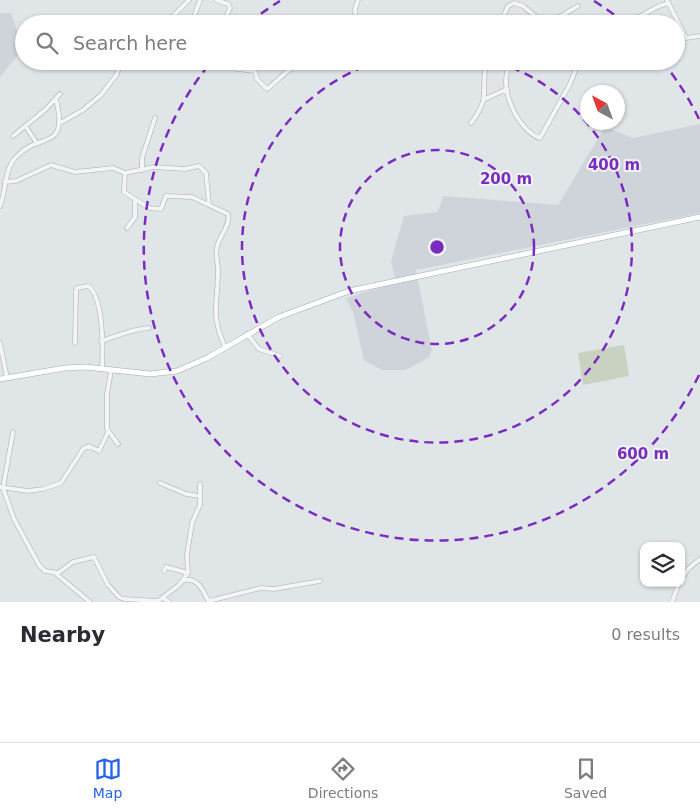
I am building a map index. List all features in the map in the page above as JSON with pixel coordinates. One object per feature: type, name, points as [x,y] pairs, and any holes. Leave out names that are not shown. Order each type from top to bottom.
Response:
[{"type":"main road","points":[[0,379],[65,368],[102,369],[150,374],[177,371],[193,365],[247,334],[308,304],[349,291],[700,217]]},
{"type":"street","points":[[174,15],[189,0]]},
{"type":"street","points":[[195,15],[200,0]]},
{"type":"street","points":[[216,0],[228,4],[230,8],[227,15]]},
{"type":"street","points":[[355,15],[355,8],[358,0]]},
{"type":"street","points":[[642,15],[668,2],[674,15]]},
{"type":"street","points":[[504,15],[508,6],[514,3],[523,6],[534,15]]},
{"type":"street","points":[[563,15],[578,6]]},
{"type":"street","points":[[685,36],[686,38],[700,36]]},
{"type":"street","points":[[60,123],[84,110],[101,95],[118,74],[119,70]]},
{"type":"street","points":[[246,70],[255,71],[257,79],[267,89],[291,70]]},
{"type":"street","points":[[471,123],[481,110],[485,98],[484,70]]},
{"type":"street","points":[[508,70],[508,99],[523,127],[540,138],[570,84],[575,70]]},
{"type":"street","points":[[485,98],[507,88]]},
{"type":"street","points":[[13,136],[60,94]]},
{"type":"street","points":[[0,206],[5,182],[14,159],[36,142],[51,140],[55,136],[60,123],[56,99]]},
{"type":"street","points":[[142,170],[142,158],[155,118]]},
{"type":"street","points":[[26,126],[36,142]]},
{"type":"street","points":[[5,182],[16,181],[51,165],[74,172],[113,168],[125,173],[142,170],[202,167],[206,173],[209,204]]},
{"type":"street","points":[[125,173],[123,190],[149,208],[159,210],[163,206],[166,196],[192,197],[228,214],[229,218],[220,238],[216,254],[218,271],[214,315],[225,347]]},
{"type":"street","points":[[127,228],[135,217],[135,200]]},
{"type":"street","points":[[75,343],[76,288],[88,286],[96,294],[103,328],[101,341],[102,369]]},
{"type":"street","points":[[101,341],[119,337],[133,330],[149,328]]},
{"type":"street","points":[[247,334],[259,349],[280,356]]},
{"type":"street","points":[[0,343],[7,378]]},
{"type":"street","points":[[2,487],[28,491],[43,489],[61,483],[82,449],[89,446],[99,451],[108,432],[107,394],[111,371]]},
{"type":"street","points":[[13,432],[2,487],[14,519],[39,565],[45,571],[55,573],[61,572],[74,562],[94,557],[109,587],[119,597],[149,602],[163,598],[184,580],[188,574],[188,546],[192,524],[199,512],[200,484]]},
{"type":"street","points":[[108,432],[118,444]]},
{"type":"street","points":[[160,483],[186,494],[199,496]]},
{"type":"street","points":[[685,573],[700,559]]},
{"type":"street","points":[[164,571],[166,566],[188,574]]},
{"type":"street","points":[[55,573],[90,602]]},
{"type":"street","points":[[184,580],[196,582],[209,602],[262,588],[274,589],[320,581]]},
{"type":"street","points":[[672,602],[678,587]]},
{"type":"street","points":[[236,595],[239,602]]},
{"type":"street","points":[[163,598],[169,602]]},
{"type":"shaded area","points":[[0,13],[11,13],[15,25],[15,59],[0,77]]},
{"type":"shaded area","points":[[700,124],[700,213],[416,270],[432,351],[428,358],[406,370],[382,370],[364,360],[353,312],[346,298],[396,283],[391,261],[404,216],[438,212],[443,196],[558,205],[603,130],[613,130],[633,138]]},
{"type":"green space","points":[[624,345],[629,376],[583,385],[578,353]]}]
